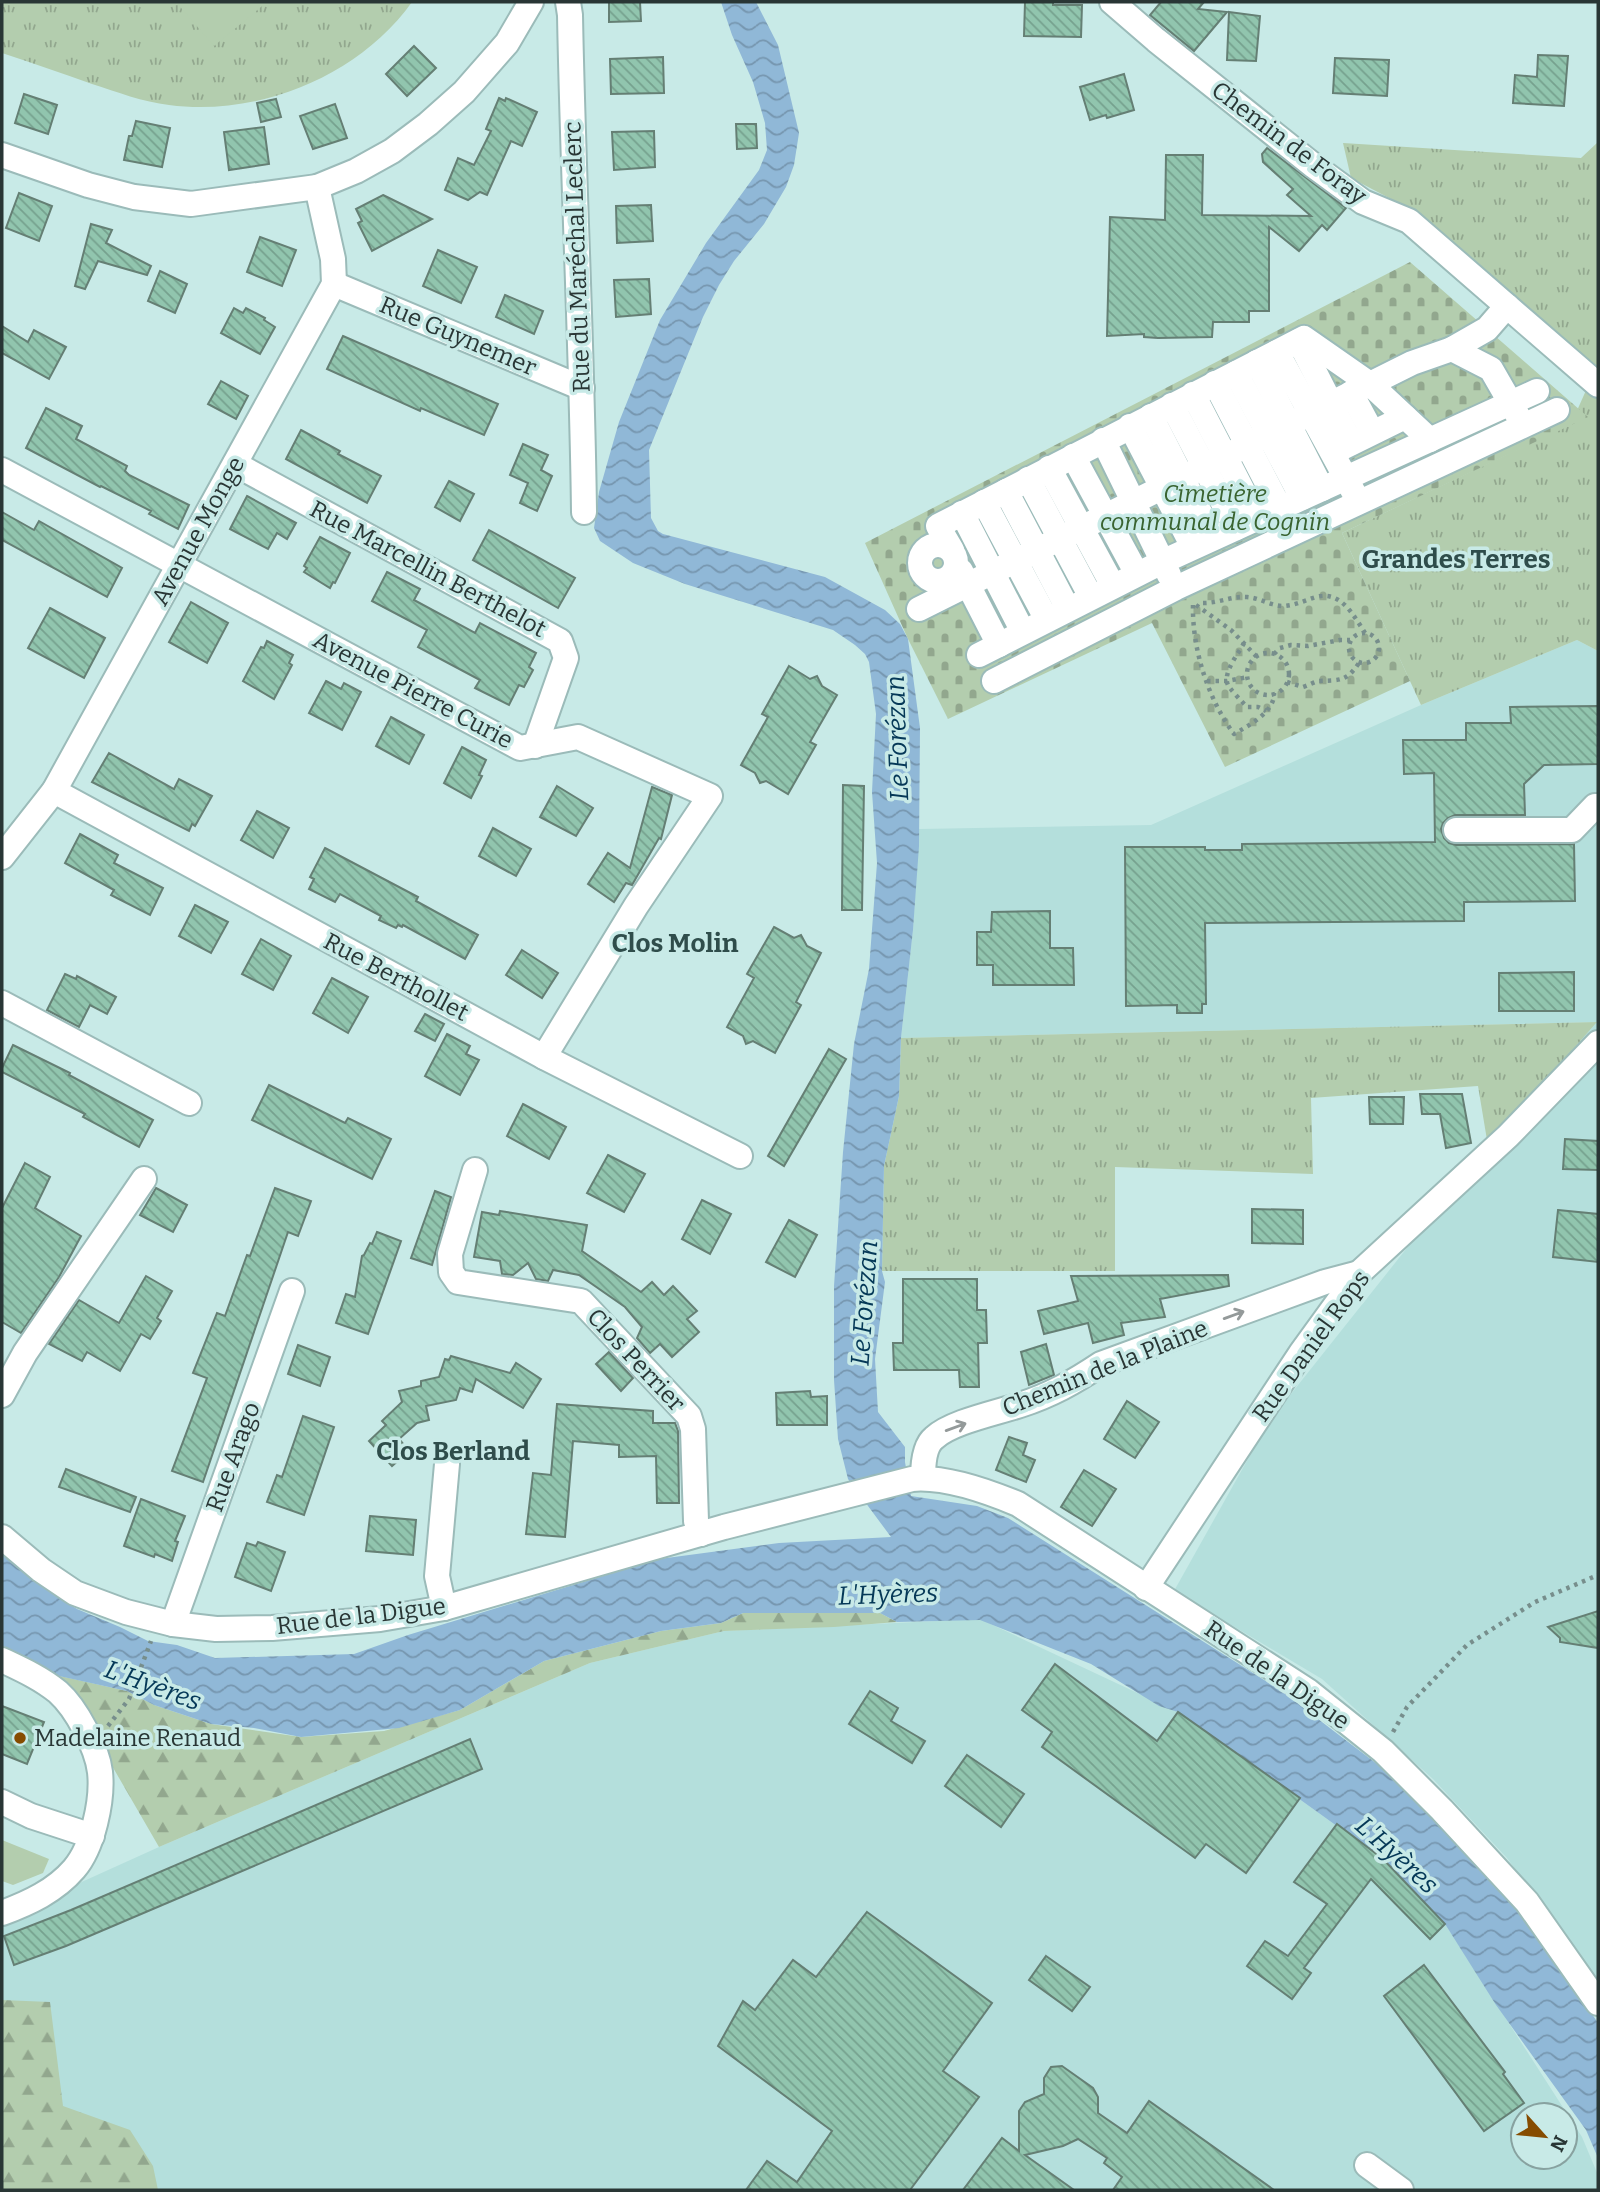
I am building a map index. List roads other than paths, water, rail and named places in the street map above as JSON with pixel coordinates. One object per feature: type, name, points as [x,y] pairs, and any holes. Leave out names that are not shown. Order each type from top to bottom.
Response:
[{"type":"street","points":[[2,155],[88,185],[134,197],[191,204],[317,187],[356,171],[392,151],[428,124],[464,92],[507,43],[531,2]]},
{"type":"street","name":"Rue du Maréchal Leclerc","points":[[568,2],[584,512]]},
{"type":"street","name":"Chemin de Foray","points":[[1112,2],[1343,188],[1363,202],[1409,221],[1598,385]]},
{"type":"street","points":[[317,187],[333,260],[334,284]]},
{"type":"street","name":"Rue Guynemer","points":[[334,284],[582,388]]},
{"type":"street","name":"Avenue Monge","points":[[2,857],[54,792],[334,284]]},
{"type":"street","points":[[919,609],[1412,363],[1452,349],[1487,329],[1507,306]]},
{"type":"street","points":[[1312,493],[1304,338],[938,526],[968,585],[989,650],[1162,562],[1537,391]]},
{"type":"street","points":[[1280,508],[1310,414],[1299,341]]},
{"type":"street","points":[[1452,349],[1490,369],[1524,426]]},
{"type":"street","points":[[1204,389],[1310,414],[1405,416],[1430,440]]},
{"type":"street","points":[[1204,389],[1310,414],[1352,443]]},
{"type":"street","points":[[1203,543],[1194,473],[1204,389]]},
{"type":"street","points":[[1194,473],[1204,389]]},
{"type":"street","points":[[994,681],[1185,596],[1359,503],[1557,410]]},
{"type":"street","points":[[1310,414],[1352,443]]},
{"type":"street","points":[[1352,443],[1405,416]]},
{"type":"street","points":[[1103,440],[1162,562],[1185,596]]},
{"type":"street","points":[[1352,443],[1346,478],[1359,503]]},
{"type":"street","points":[[1073,456],[1137,574]]},
{"type":"street","name":"Rue Marcellin Berthelot","points":[[235,464],[560,640],[566,658],[535,746]]},
{"type":"street","name":"Avenue Pierre Curie","points":[[2,470],[520,748],[578,737],[710,796],[636,906],[544,1057]]},
{"type":"street","points":[[1194,473],[1246,523]]},
{"type":"street","points":[[1038,474],[1102,592]]},
{"type":"street","points":[[1006,491],[1026,556],[1057,615]]},
{"type":"street","points":[[973,508],[1026,556]]},
{"type":"street","points":[[973,508],[993,573],[1023,632]]},
{"type":"street","name":"Rue Berthollet","points":[[54,792],[544,1057],[740,1156]]},
{"type":"street","points":[[1456,830],[1572,830],[1598,806]]},
{"type":"street","points":[[2,1003],[189,1102]]},
{"type":"street","name":"Rue Daniel Rops","points":[[1146,1588],[1301,1353],[1359,1273],[1508,1136],[1598,1043]]},
{"type":"street","name":"Clos Perrier","points":[[475,1170],[450,1254],[451,1272],[458,1282],[581,1301],[689,1416],[693,1429],[696,1521],[701,1534]]},
{"type":"street","points":[[2,1395],[25,1353],[144,1179]]},
{"type":"street","name":"Chemin de la Plaine","points":[[918,1479],[931,1439],[948,1429],[1068,1386],[1101,1364],[1325,1282],[1359,1273]]},
{"type":"street","name":"Rue Arago","points":[[163,1628],[292,1291]]},
{"type":"street","points":[[444,1608],[437,1576],[447,1464]]},
{"type":"street","name":"Rue de la Digue","points":[[2,1537],[41,1570],[75,1593],[163,1628],[272,1628],[380,1619],[444,1608],[701,1534],[918,1479],[984,1490],[1018,1504],[1308,1691],[1382,1751],[1442,1810],[1527,1902],[1598,2003]]},
{"type":"street","points":[[2,1660],[36,1677],[58,1692],[73,1708],[93,1747],[100,1772],[99,1799],[92,1836],[76,1867],[54,1888],[27,1904],[2,1913]]},
{"type":"street","points":[[2,1802],[31,1816],[92,1836]]},
{"type":"street","points":[[1367,2165],[1401,2190]]},
{"type":"water","points":[[721,2],[756,2],[778,45],[799,133],[794,165],[786,187],[764,224],[734,261],[719,285],[703,317],[649,450],[651,518],[658,531],[663,534],[825,577],[885,610],[900,624],[908,639],[920,728],[919,846],[901,1038],[899,1096],[884,1166],[882,1271],[885,1282],[875,1359],[878,1412],[905,1447],[911,1496],[977,1506],[1008,1518],[1280,1690],[1377,1764],[1480,1867],[1547,1947],[1598,2023],[1598,2158],[1579,2120],[1579,2101],[1565,2101],[1496,2005],[1445,1924],[1380,1857],[1178,1712],[1159,1706],[1091,1664],[980,1620],[897,1622],[880,1613],[743,1613],[721,1623],[661,1631],[544,1661],[460,1710],[399,1728],[301,1737],[254,1728],[211,1724],[154,1705],[127,1691],[59,1676],[2,1652],[2,1552],[47,1590],[77,1609],[148,1641],[177,1645],[215,1658],[354,1654],[659,1559],[779,1543],[891,1537],[848,1479],[838,1439],[834,1380],[834,1286],[843,1152],[854,1044],[869,969],[877,863],[872,792],[876,714],[869,662],[855,645],[833,630],[685,584],[633,563],[600,541],[594,528],[599,492],[619,422],[660,320],[706,243],[759,170],[767,150],[765,123],[753,82]]},
{"type":"place","name":"Madelaine Renaud","points":[[20,1738]]},
{"type":"district","name":"Grandes Terres","points":[[1456,559]]},
{"type":"district","name":"Clos Molin","points":[[675,943]]},
{"type":"district","name":"Clos Berland","points":[[453,1451]]},
{"type":"park label","name":"Cimetière communal de Cognin","points":[[1215,508]]},
{"type":"water label","name":"Le Forézan","points":[[897,738]]},
{"type":"water label","name":"Le Forézan","points":[[864,1303]]},
{"type":"water label","name":"L'Hyères","points":[[888,1594]]},
{"type":"water label","name":"L'Hyères","points":[[153,1685]]},
{"type":"water label","name":"L'Hyères","points":[[1397,1855]]}]
